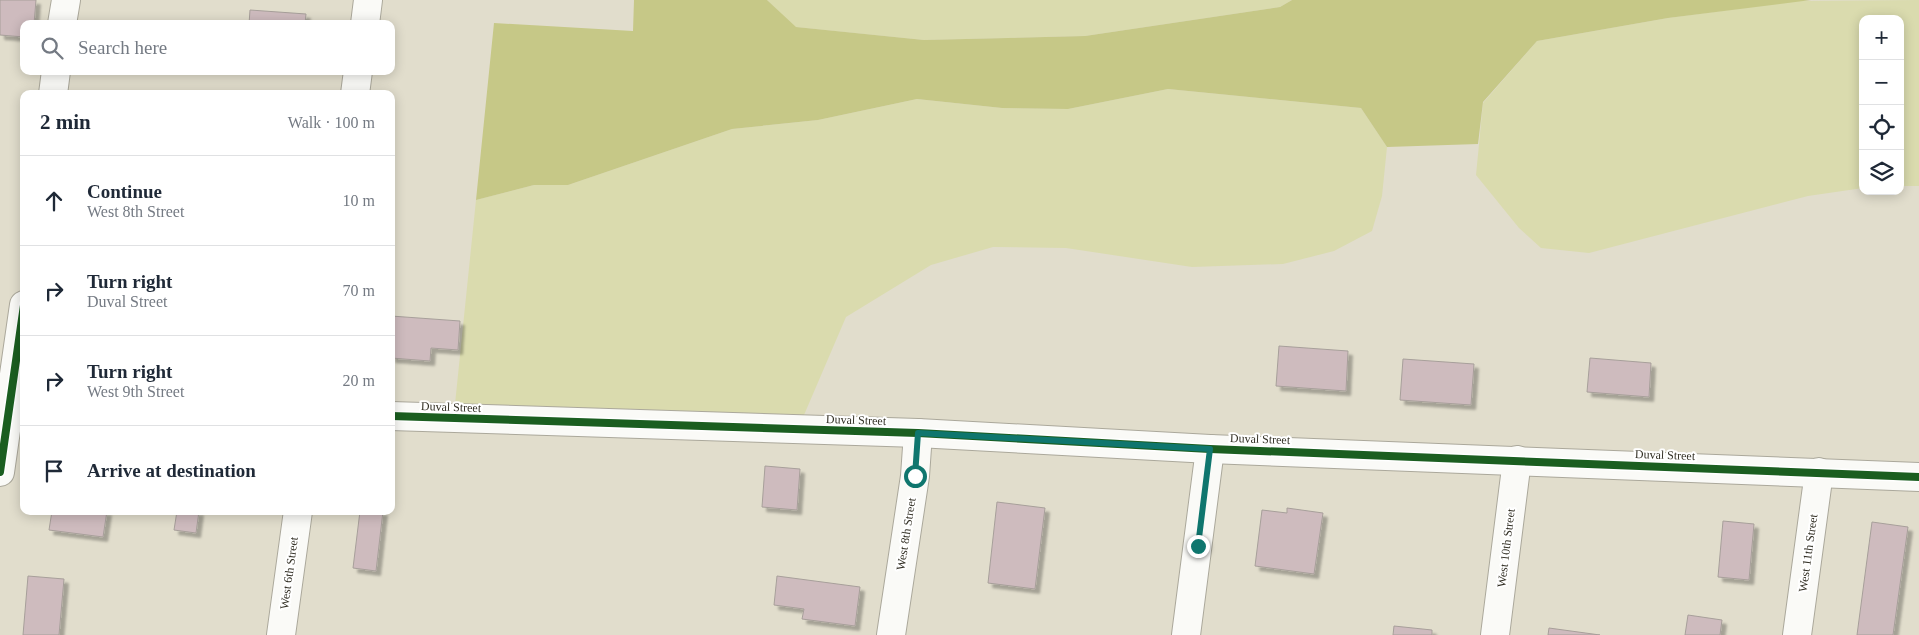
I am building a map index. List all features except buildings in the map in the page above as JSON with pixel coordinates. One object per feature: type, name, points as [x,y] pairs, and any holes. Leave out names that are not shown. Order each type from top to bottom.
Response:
[{"type":"street","points":[[63,20],[66,0]]},
{"type":"street","points":[[366,20],[368,0]]},
{"type":"street","points":[[54,90],[55,75]]},
{"type":"street","points":[[356,90],[357,75]]},
{"type":"street","points":[[0,472],[20,335]]},
{"type":"street","name":"Duval Street","points":[[395,416],[918,433],[1210,449],[1919,477]]},
{"type":"street","name":"West 8th Street","points":[[891,635],[915,476],[918,433]]},
{"type":"street","points":[[1186,635],[1210,449]]},
{"type":"street","name":"West 10th Street","points":[[1494,635],[1517,460]]},
{"type":"street","name":"West 11th Street","points":[[1797,635],[1819,472]]},
{"type":"street","name":"West 6th Street","points":[[281,635],[297,515]]},
{"type":"green space","points":[[634,0],[767,0],[796,27],[924,40],[1085,36],[1280,7],[1292,0],[1811,0],[1668,18],[1537,41],[1483,102],[1478,144],[1387,147],[1361,108],[1168,89],[1068,109],[1002,108],[917,99],[818,120],[732,129],[568,185],[534,185],[476,200],[494,23],[633,31]]},
{"type":"green space","points":[[767,0],[1292,0],[1280,7],[1085,36],[924,40],[795,27]]},
{"type":"green space","points":[[1919,0],[1919,186],[1904,186],[1904,15],[1859,15],[1859,189],[1808,196],[1589,253],[1541,248],[1519,228],[1476,175],[1483,103],[1537,41],[1668,18],[1797,1]]},
{"type":"green space","points":[[1168,89],[1361,108],[1387,147],[1382,196],[1372,231],[1334,251],[1283,264],[1192,267],[1066,248],[993,247],[931,265],[846,317],[804,415],[455,404],[476,200],[534,185],[568,185],[732,129],[818,120],[917,99],[1002,108],[1068,109]]},
{"type":"cycle path","points":[[0,472],[20,333]]},
{"type":"cycle path","points":[[395,416],[918,433],[1210,449],[1919,477]]},
{"type":"route","points":[[915,476],[918,433],[1210,449],[1198,546]]}]
